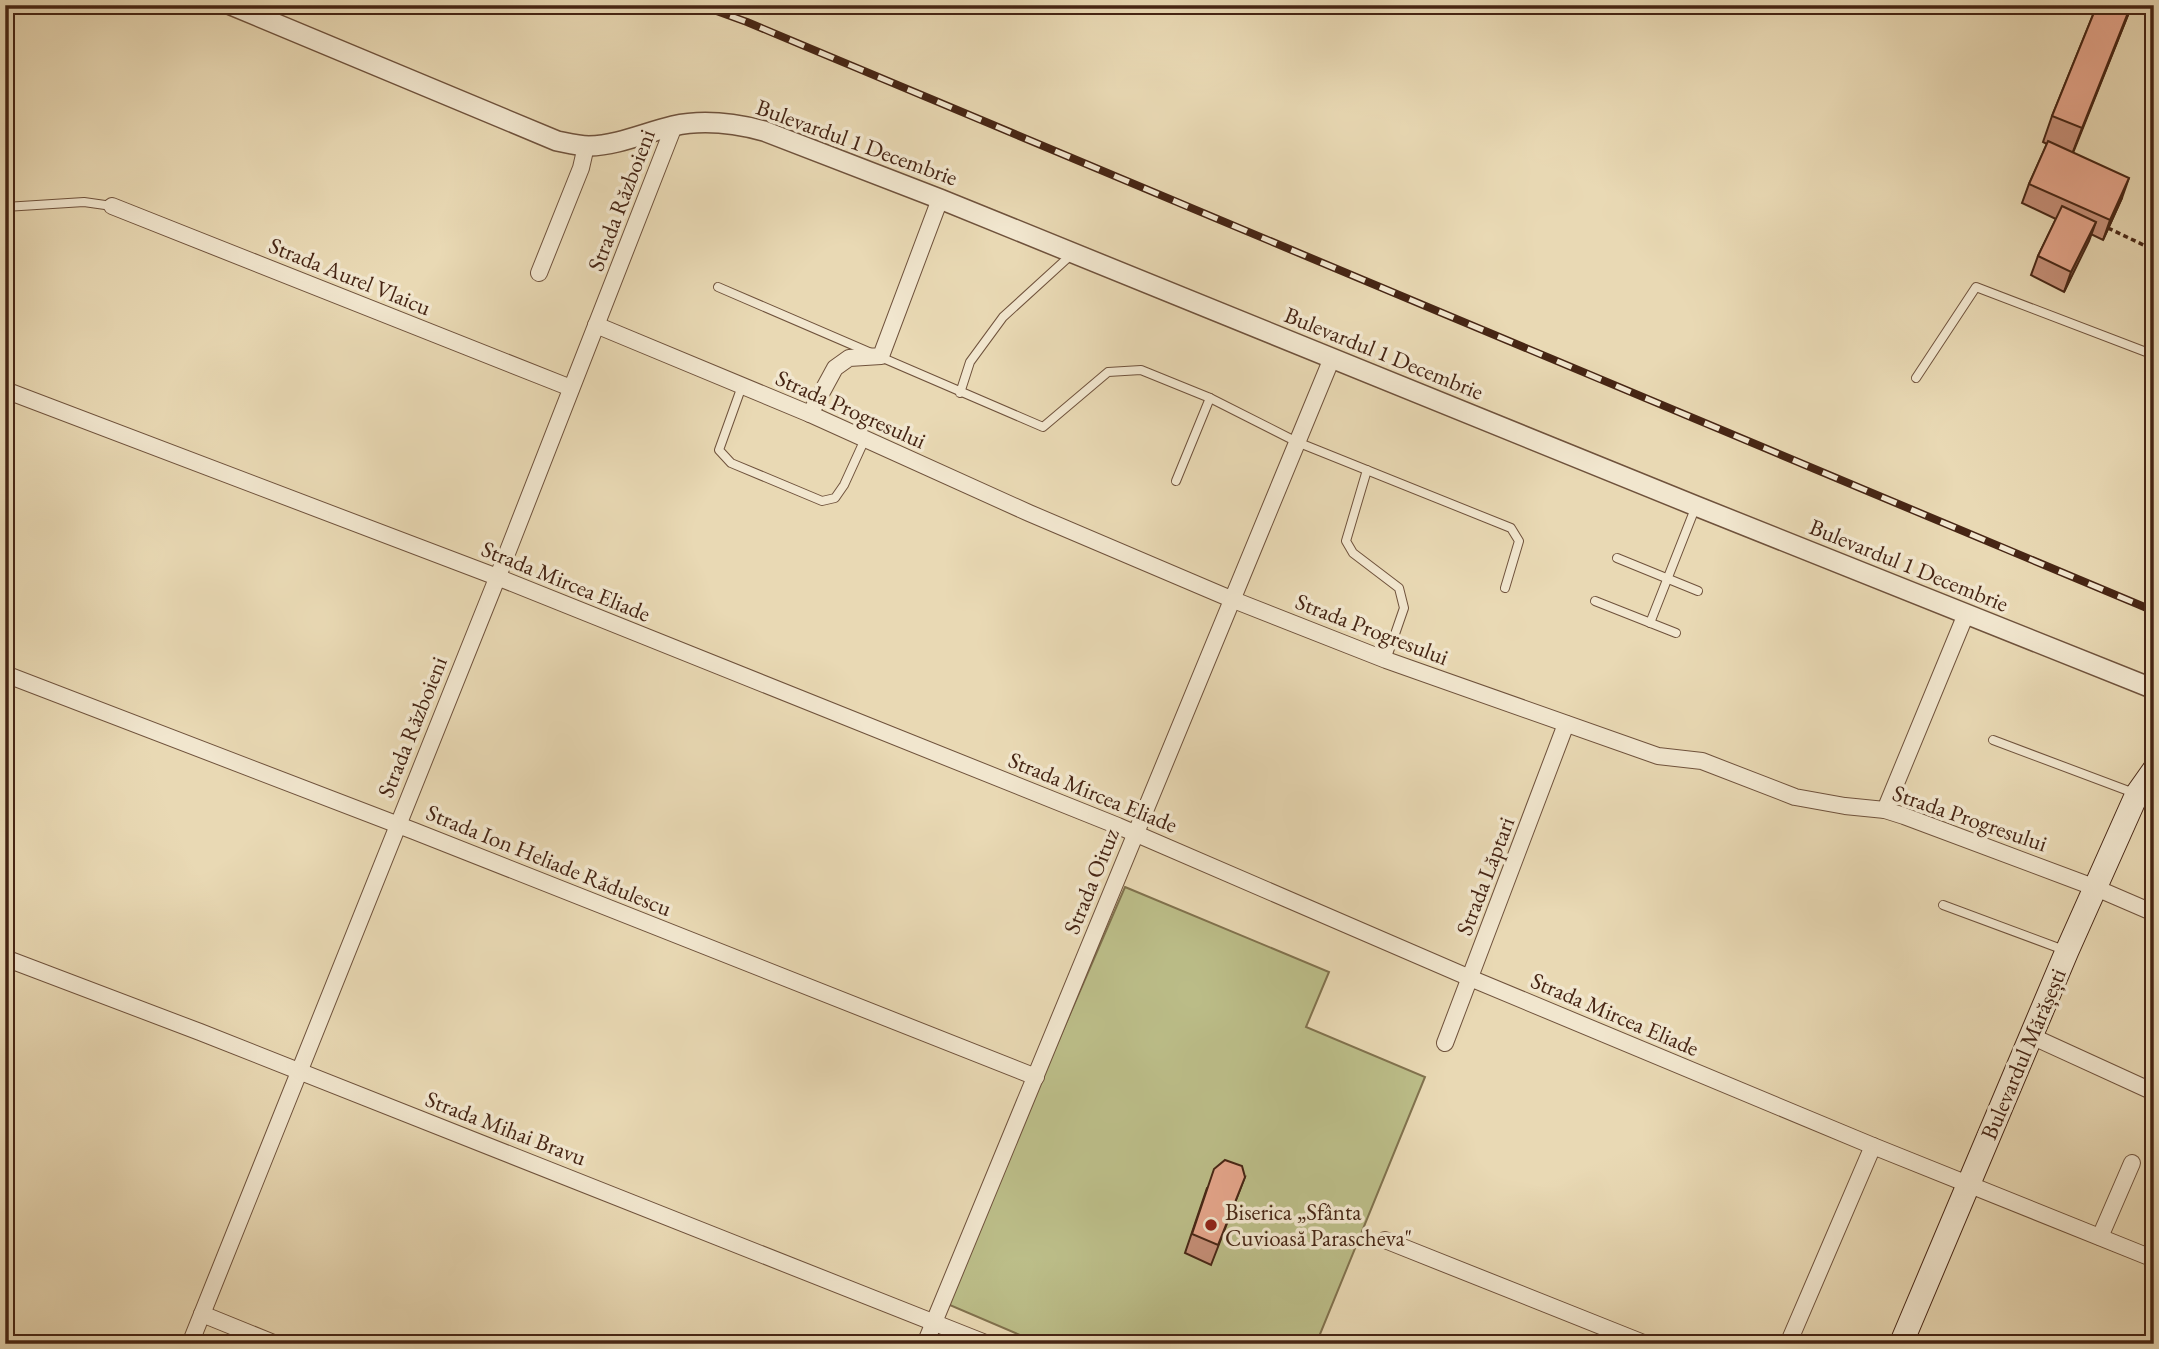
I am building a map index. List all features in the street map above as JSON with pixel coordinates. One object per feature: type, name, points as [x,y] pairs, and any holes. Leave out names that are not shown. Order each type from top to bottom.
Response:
[{"type":"main road","name":"Bulevardul Mărășești","points":[[1901,1344],[2067,951],[2137,794],[2154,769]]},
{"type":"street","name":"Bulevardul 1 Decembrie","points":[[231,5],[557,141],[586,146],[613,144],[674,126],[711,122],[737,124],[764,131],[940,199],[2154,689]]},
{"type":"street","name":"Strada Războieni","points":[[190,1344],[674,126]]},
{"type":"street","points":[[539,273],[586,146]]},
{"type":"street","points":[[810,414],[835,368],[849,358],[881,356],[940,199]]},
{"type":"street","name":"Strada Aurel Vlaicu","points":[[111,206],[571,388]]},
{"type":"street","name":"Strada Progresului","points":[[596,325],[810,414],[1231,599],[1386,660],[1658,756],[1702,761],[1795,797],[1885,810],[2096,887],[2154,913]]},
{"type":"street","name":"Strada Oituz","points":[[925,1344],[1332,358]]},
{"type":"street","name":"Strada Mircea Eliade","points":[[5,390],[497,577],[1135,832],[1470,978],[1873,1146],[2154,1259]]},
{"type":"street","points":[[1885,810],[1966,614]]},
{"type":"street","name":"Strada Ion Heliade Rădulescu","points":[[5,674],[1036,1077]]},
{"type":"street","name":"Strada Lăptari","points":[[1445,1043],[1566,724]]},
{"type":"street","name":"Strada Mihai Bravu","points":[[5,958],[299,1071],[988,1344]]},
{"type":"street","points":[[2031,1036],[2147,1089]]},
{"type":"street","points":[[1788,1344],[1873,1146]]},
{"type":"street","points":[[2100,1237],[2132,1163]]},
{"type":"street","points":[[1385,1240],[1646,1344]]},
{"type":"street","points":[[202,1314],[276,1344]]},
{"type":"lane","points":[[5,207],[84,202],[111,206]]},
{"type":"lane","points":[[960,393],[970,362],[1003,317],[1072,254]]},
{"type":"lane","points":[[718,287],[1043,427],[1108,372],[1141,370],[1210,398],[1297,442],[1511,528],[1519,541],[1505,588]]},
{"type":"lane","points":[[1916,378],[1976,288],[2154,355]]},
{"type":"lane","points":[[742,386],[719,450],[731,463],[821,501],[835,499],[864,439]]},
{"type":"lane","points":[[1176,481],[1210,398]]},
{"type":"lane","points":[[1367,470],[1346,541],[1353,553],[1399,588],[1404,608],[1386,660]]},
{"type":"lane","points":[[1650,622],[1696,506]]},
{"type":"lane","points":[[1617,558],[1698,591]]},
{"type":"lane","points":[[1595,601],[1676,633]]},
{"type":"lane","points":[[1993,740],[2137,794]]},
{"type":"lane","points":[[1943,905],[2067,951]]},
{"type":"path","points":[[2108,228],[2154,250]]},
{"type":"green space","points":[[1125,887],[1329,972],[1306,1027],[1425,1077],[1316,1344],[1041,1344],[945,1303]]},
{"type":"building","points":[[2097,5],[2131,5],[2082,128],[2052,116]]},
{"type":"building","points":[[5,94],[9,149],[5,149]]},
{"type":"building","points":[[2048,141],[2129,178],[2110,220],[2029,184]]},
{"type":"building","points":[[2062,206],[2096,222],[2071,272],[2038,256]]},
{"type":"building","name":"Biserica „Sfânta Cuvioasă Parascheva\"","points":[[1225,1160],[1242,1166],[1245,1177],[1218,1245],[1192,1234],[1214,1169]]},
{"type":"railway","points":[[700,5],[747,22],[2154,611]]},
{"type":"place","name":"Biserica „Sfânta Cuvioasă Parascheva\"","points":[[1211,1225]]}]
